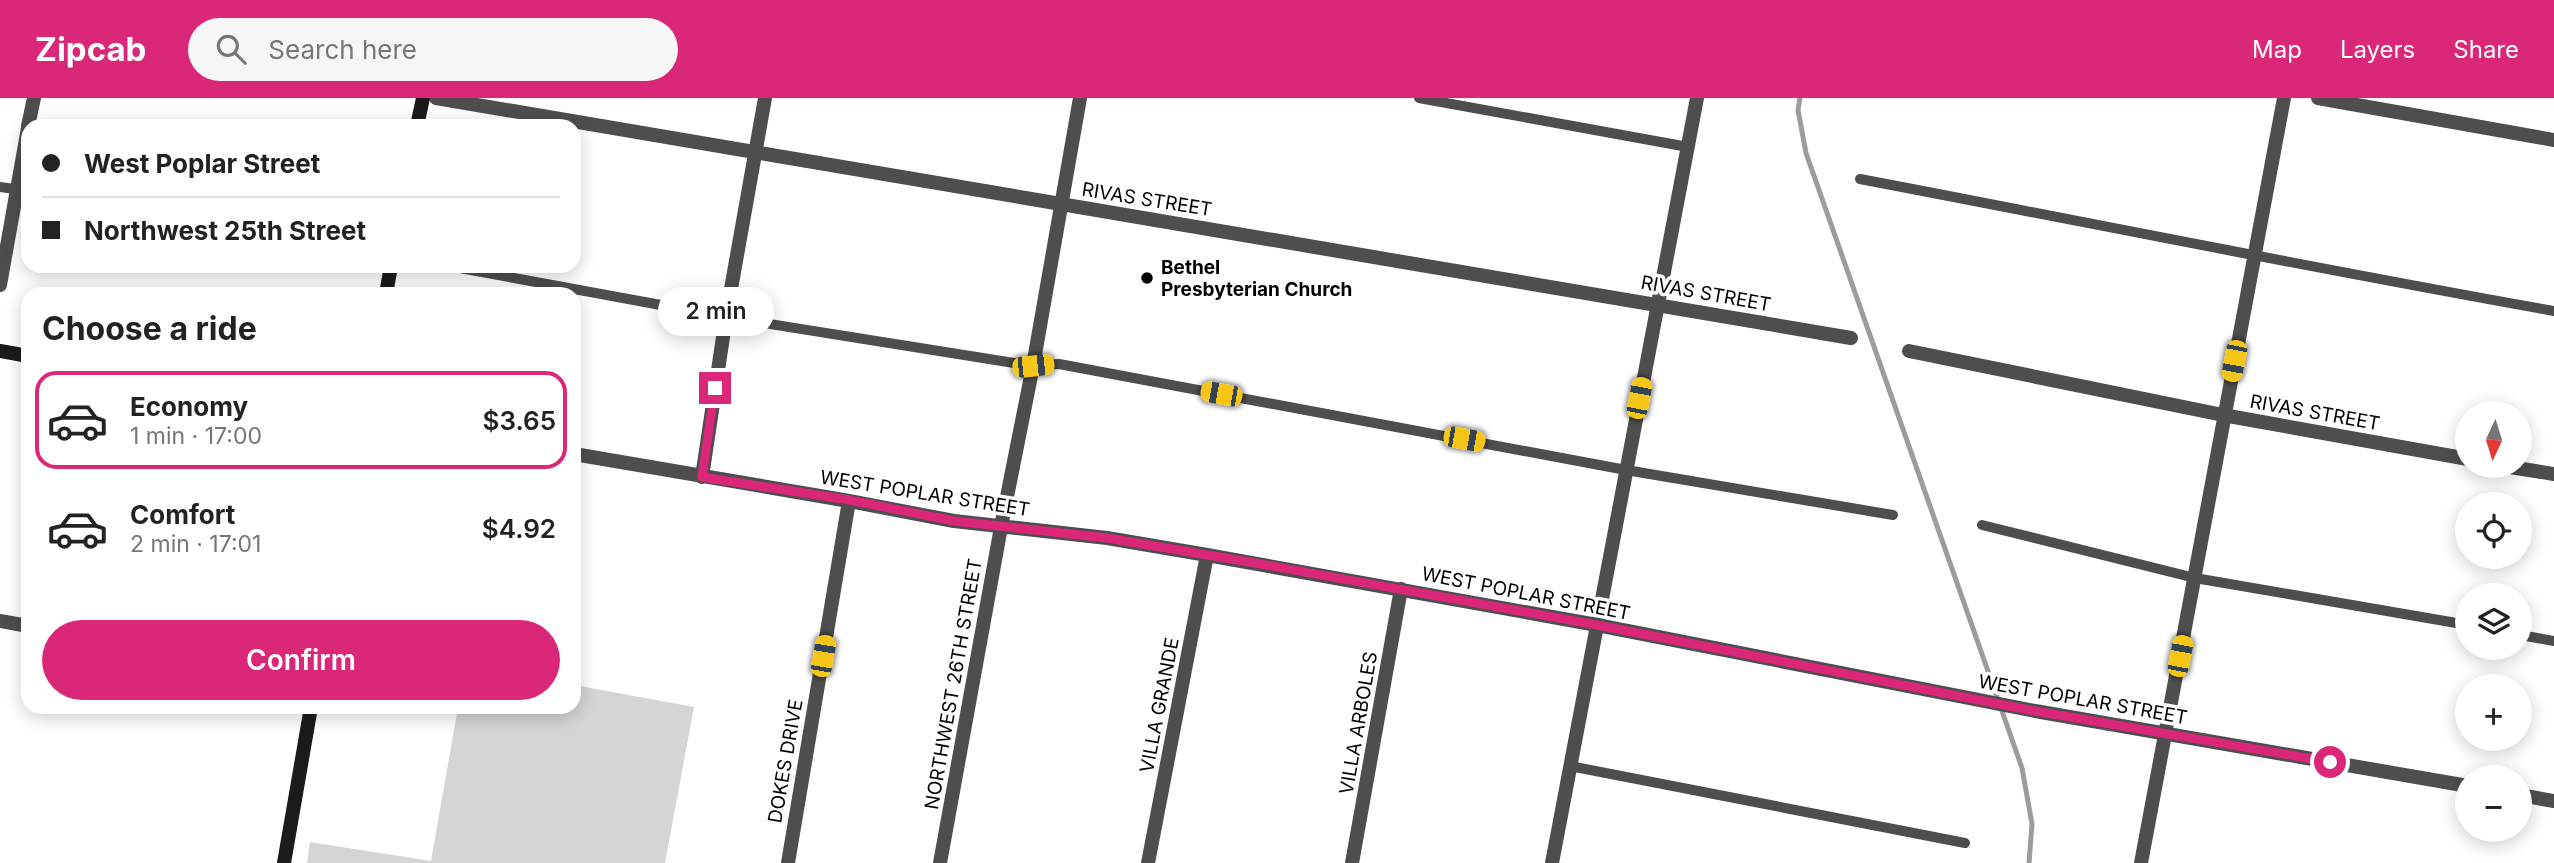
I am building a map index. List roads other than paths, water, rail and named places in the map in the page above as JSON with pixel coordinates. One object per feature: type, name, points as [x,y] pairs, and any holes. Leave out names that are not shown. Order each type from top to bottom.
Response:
[{"type":"main road","points":[[418,119],[423,98]]},
{"type":"main road","points":[[0,351],[21,355]]},
{"type":"main road","points":[[284,863],[310,714]]},
{"type":"street","points":[[30,119],[34,98]]},
{"type":"street","name":"RIVAS STREET","points":[[436,98],[565,119]]},
{"type":"street","points":[[702,477],[726,317],[765,98]]},
{"type":"street","name":"NORTHWEST 26TH STREET","points":[[940,863],[1080,98]]},
{"type":"street","points":[[1552,863],[1697,98]]},
{"type":"street","points":[[2141,863],[2284,98]]},
{"type":"street","points":[[2318,98],[2554,139]]},
{"type":"street","name":"RIVAS STREET","points":[[581,122],[1851,338]]},
{"type":"street","points":[[0,285],[21,194]]},
{"type":"street","name":"RIVAS STREET","points":[[1909,351],[2223,415],[2455,457]]},
{"type":"street","name":"WEST POPLAR STREET","points":[[581,455],[849,500],[954,521],[1107,538],[1401,589],[2035,711],[2455,784]]},
{"type":"street","points":[[2532,470],[2554,474]]},
{"type":"street","name":"DOKES DRIVE","points":[[788,863],[849,500]]},
{"type":"street","name":"VILLA GRANDE","points":[[1148,863],[1207,555]]},
{"type":"street","name":"VILLA ARBOLES","points":[[1352,863],[1401,589]]},
{"type":"street","points":[[0,621],[21,625]]},
{"type":"street","points":[[2532,797],[2554,801]]},
{"type":"lane","points":[[1419,98],[1688,147]]},
{"type":"lane","points":[[1860,179],[2254,254],[2350,275],[2554,311]]},
{"type":"lane","points":[[0,187],[21,190]]},
{"type":"lane","points":[[487,273],[563,287]]},
{"type":"lane","points":[[581,290],[726,317],[1033,366],[1059,364],[1626,470],[1893,515]]},
{"type":"lane","points":[[1982,525],[2195,578],[2455,623]]},
{"type":"lane","points":[[2532,637],[2554,640]]},
{"type":"lane","points":[[1570,766],[1965,843]]},
{"type":"waterway","points":[[1800,98],[1798,110],[1806,153],[2022,768],[2032,824],[2029,863]]},
{"type":"place","name":"Bethel Presbyterian Church","points":[[1147,278]]}]
